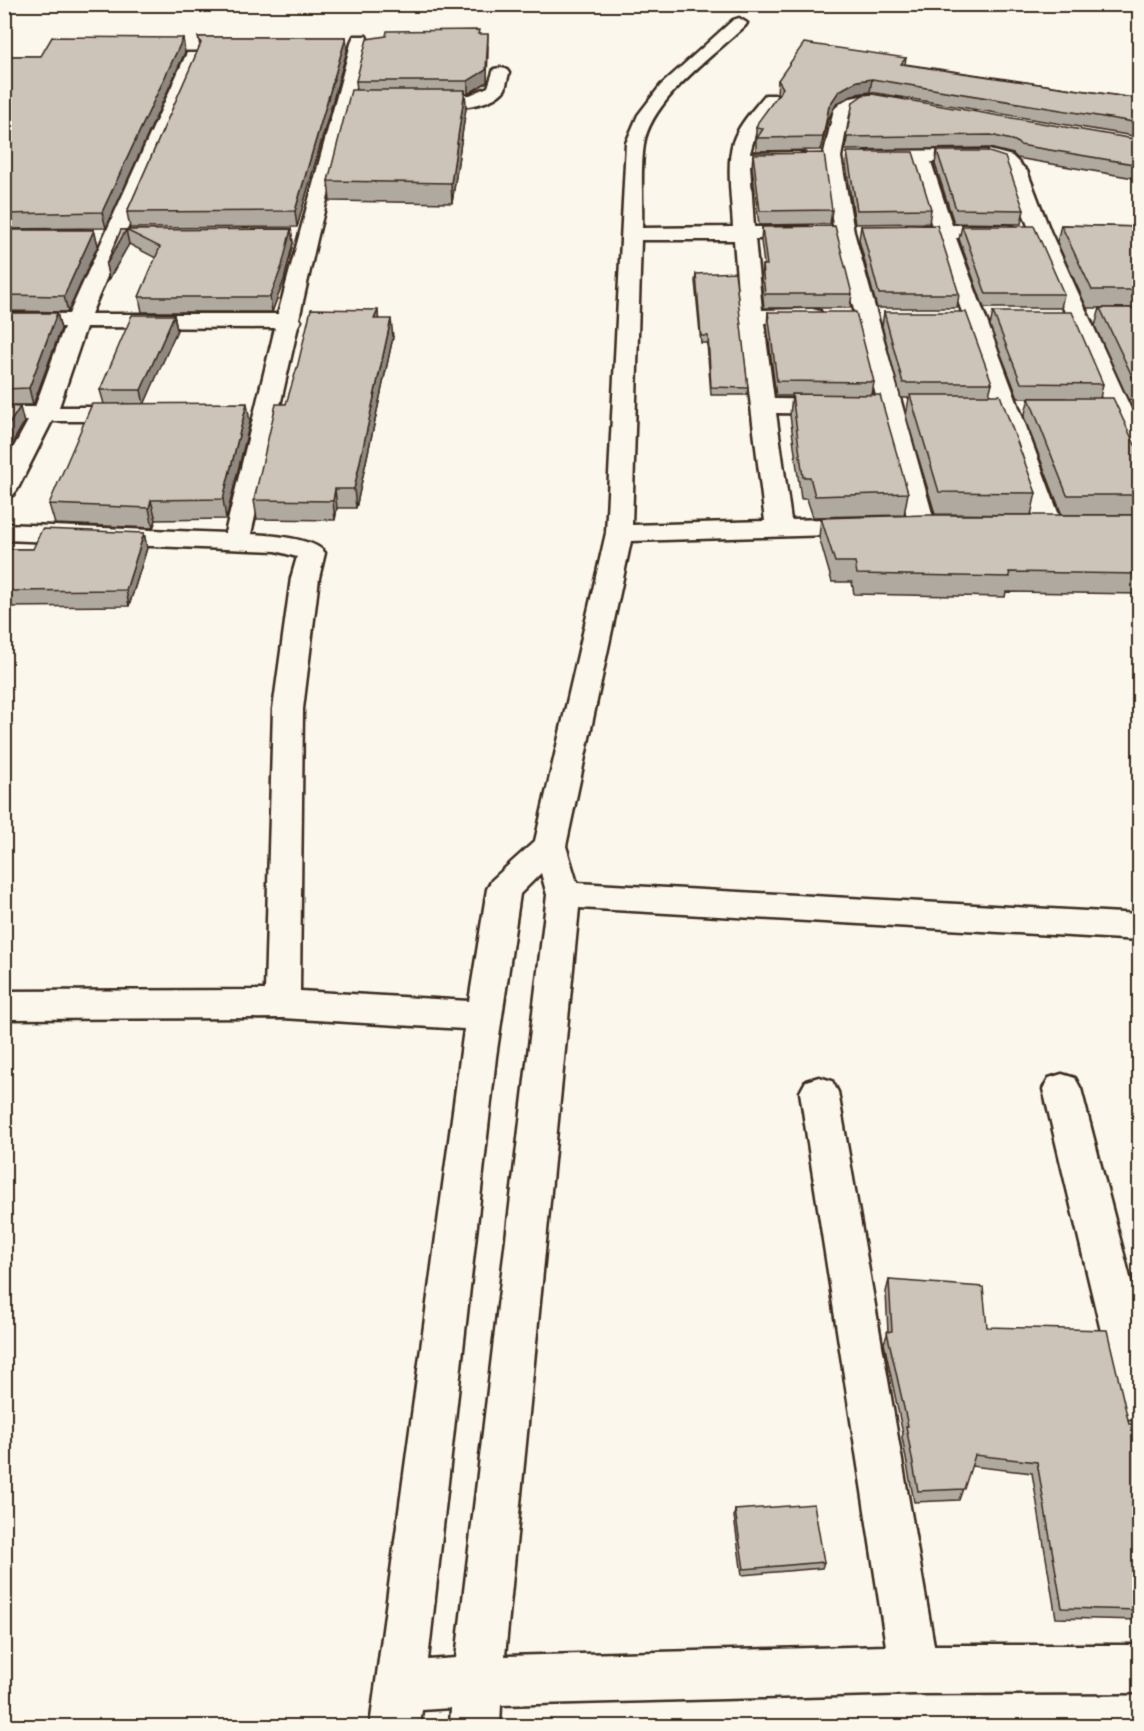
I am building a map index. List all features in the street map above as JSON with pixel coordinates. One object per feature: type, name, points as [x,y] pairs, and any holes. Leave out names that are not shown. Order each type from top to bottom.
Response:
[{"type":"street","points":[[477,1704],[564,895],[550,846],[619,533],[635,143],[647,115],[667,89],[739,23]]},
{"type":"street","points":[[236,542],[290,321],[308,235],[360,40]]},
{"type":"street","points":[[4,490],[44,414],[78,319],[193,57]]},
{"type":"street","points":[[402,101],[471,101],[496,89],[500,73]]},
{"type":"street","points":[[771,99],[744,134],[740,144],[740,159],[743,233],[751,316],[779,528]]},
{"type":"street","points":[[619,533],[913,525],[880,407],[847,316],[863,232],[832,157],[840,113],[844,107],[859,100],[870,99],[916,108]]},
{"type":"street","points":[[344,101],[367,101]]},
{"type":"street","points":[[740,159],[920,156],[994,148],[1017,171],[1051,231],[1087,316],[1117,408],[1140,458]]},
{"type":"street","points":[[920,156],[943,231],[984,317],[1006,406],[1049,526]]},
{"type":"street","points":[[631,234],[1051,231]]},
{"type":"street","points":[[285,235],[308,235]]},
{"type":"street","points":[[92,237],[137,237]]},
{"type":"street","points":[[751,316],[890,316]]},
{"type":"street","points":[[1053,316],[1087,316]]},
{"type":"street","points":[[949,317],[984,317]]},
{"type":"street","points":[[4,320],[290,321]]},
{"type":"street","points":[[764,406],[880,407]]},
{"type":"street","points":[[4,414],[155,414]]},
{"type":"street","points":[[4,532],[278,543],[312,553],[305,578],[288,709],[282,1004]]},
{"type":"street","points":[[550,846],[504,889],[484,1016],[397,1707],[477,1704],[914,1670],[1140,1669]]},
{"type":"street","points":[[564,895],[1140,927]]},
{"type":"street","points":[[4,1005],[282,1004],[484,1016]]},
{"type":"street","points":[[1062,1089],[1140,1402]]},
{"type":"street","points":[[819,1092],[914,1670]]},
{"type":"building","points":[[479,30],[478,34],[488,34],[486,70],[468,81],[356,81],[367,39],[386,36],[387,31]]},
{"type":"building","points":[[52,37],[183,38],[102,212],[4,214],[4,56],[41,56]]},
{"type":"building","points":[[198,37],[346,37],[295,211],[127,212],[201,43]]},
{"type":"building","points":[[804,43],[906,58],[901,64],[1140,99],[1140,123],[872,79],[857,81],[839,91],[829,106],[823,137],[757,138],[763,129],[756,128],[758,122],[783,88],[778,80]]},
{"type":"building","points":[[351,90],[465,90],[451,183],[328,181]]},
{"type":"building","points":[[872,94],[1140,140],[1140,165],[1020,145],[1015,141],[991,135],[846,137],[853,102],[863,95]]},
{"type":"building","points":[[937,151],[986,151],[1005,157],[1024,210],[956,209]]},
{"type":"building","points":[[847,152],[913,152],[931,209],[857,210]]},
{"type":"building","points":[[824,153],[832,210],[760,211],[753,154]]},
{"type":"building","points":[[937,225],[959,294],[879,294],[861,226]]},
{"type":"building","points":[[1061,225],[1140,227],[1140,290],[1092,290]]},
{"type":"building","points":[[835,226],[852,294],[765,294],[762,265],[767,265],[762,227]]},
{"type":"building","points":[[962,226],[1034,226],[1064,294],[986,294]]},
{"type":"building","points":[[291,229],[282,266],[270,297],[139,297],[160,247],[126,230],[106,265],[121,230]]},
{"type":"building","points":[[4,230],[94,230],[64,296],[4,295]]},
{"type":"building","points":[[735,272],[748,388],[711,387],[708,336],[701,336],[696,274]]},
{"type":"building","points":[[1100,308],[1140,308],[1140,381],[1134,380]]},
{"type":"building","points":[[311,309],[378,310],[374,319],[391,319],[354,489],[335,489],[333,501],[254,500],[276,404],[286,404]]},
{"type":"building","points":[[768,312],[856,312],[874,382],[777,381]]},
{"type":"building","points":[[884,312],[966,312],[992,383],[903,383]]},
{"type":"building","points":[[993,312],[1072,312],[1103,384],[1021,383]]},
{"type":"building","points":[[4,313],[57,313],[29,388],[4,389]]},
{"type":"building","points":[[132,315],[174,315],[141,390],[100,390]]},
{"type":"building","points":[[792,394],[880,395],[908,493],[815,496],[810,477],[803,477]]},
{"type":"building","points":[[910,395],[1000,395],[1036,493],[939,492]]},
{"type":"building","points":[[1029,398],[1113,398],[1135,445],[1140,446],[1140,495],[1067,495]]},
{"type":"building","points":[[247,403],[223,499],[151,500],[149,508],[49,504],[92,404]]},
{"type":"building","points":[[4,406],[20,407],[4,432]]},
{"type":"building","points":[[926,515],[1140,515],[1140,574],[1009,572],[1010,577],[857,574],[855,562],[835,562],[821,518]]},
{"type":"building","points":[[42,529],[144,533],[126,590],[4,591],[4,549],[33,549]]},
{"type":"building","points":[[889,1280],[983,1287],[987,1327],[1107,1330],[1129,1424],[1140,1425],[1140,1610],[1062,1608],[1037,1462],[975,1455],[964,1489],[918,1491],[906,1426],[908,1426],[887,1332],[892,1331]]},
{"type":"building","points":[[814,1504],[824,1562],[744,1569],[735,1510]]}]
